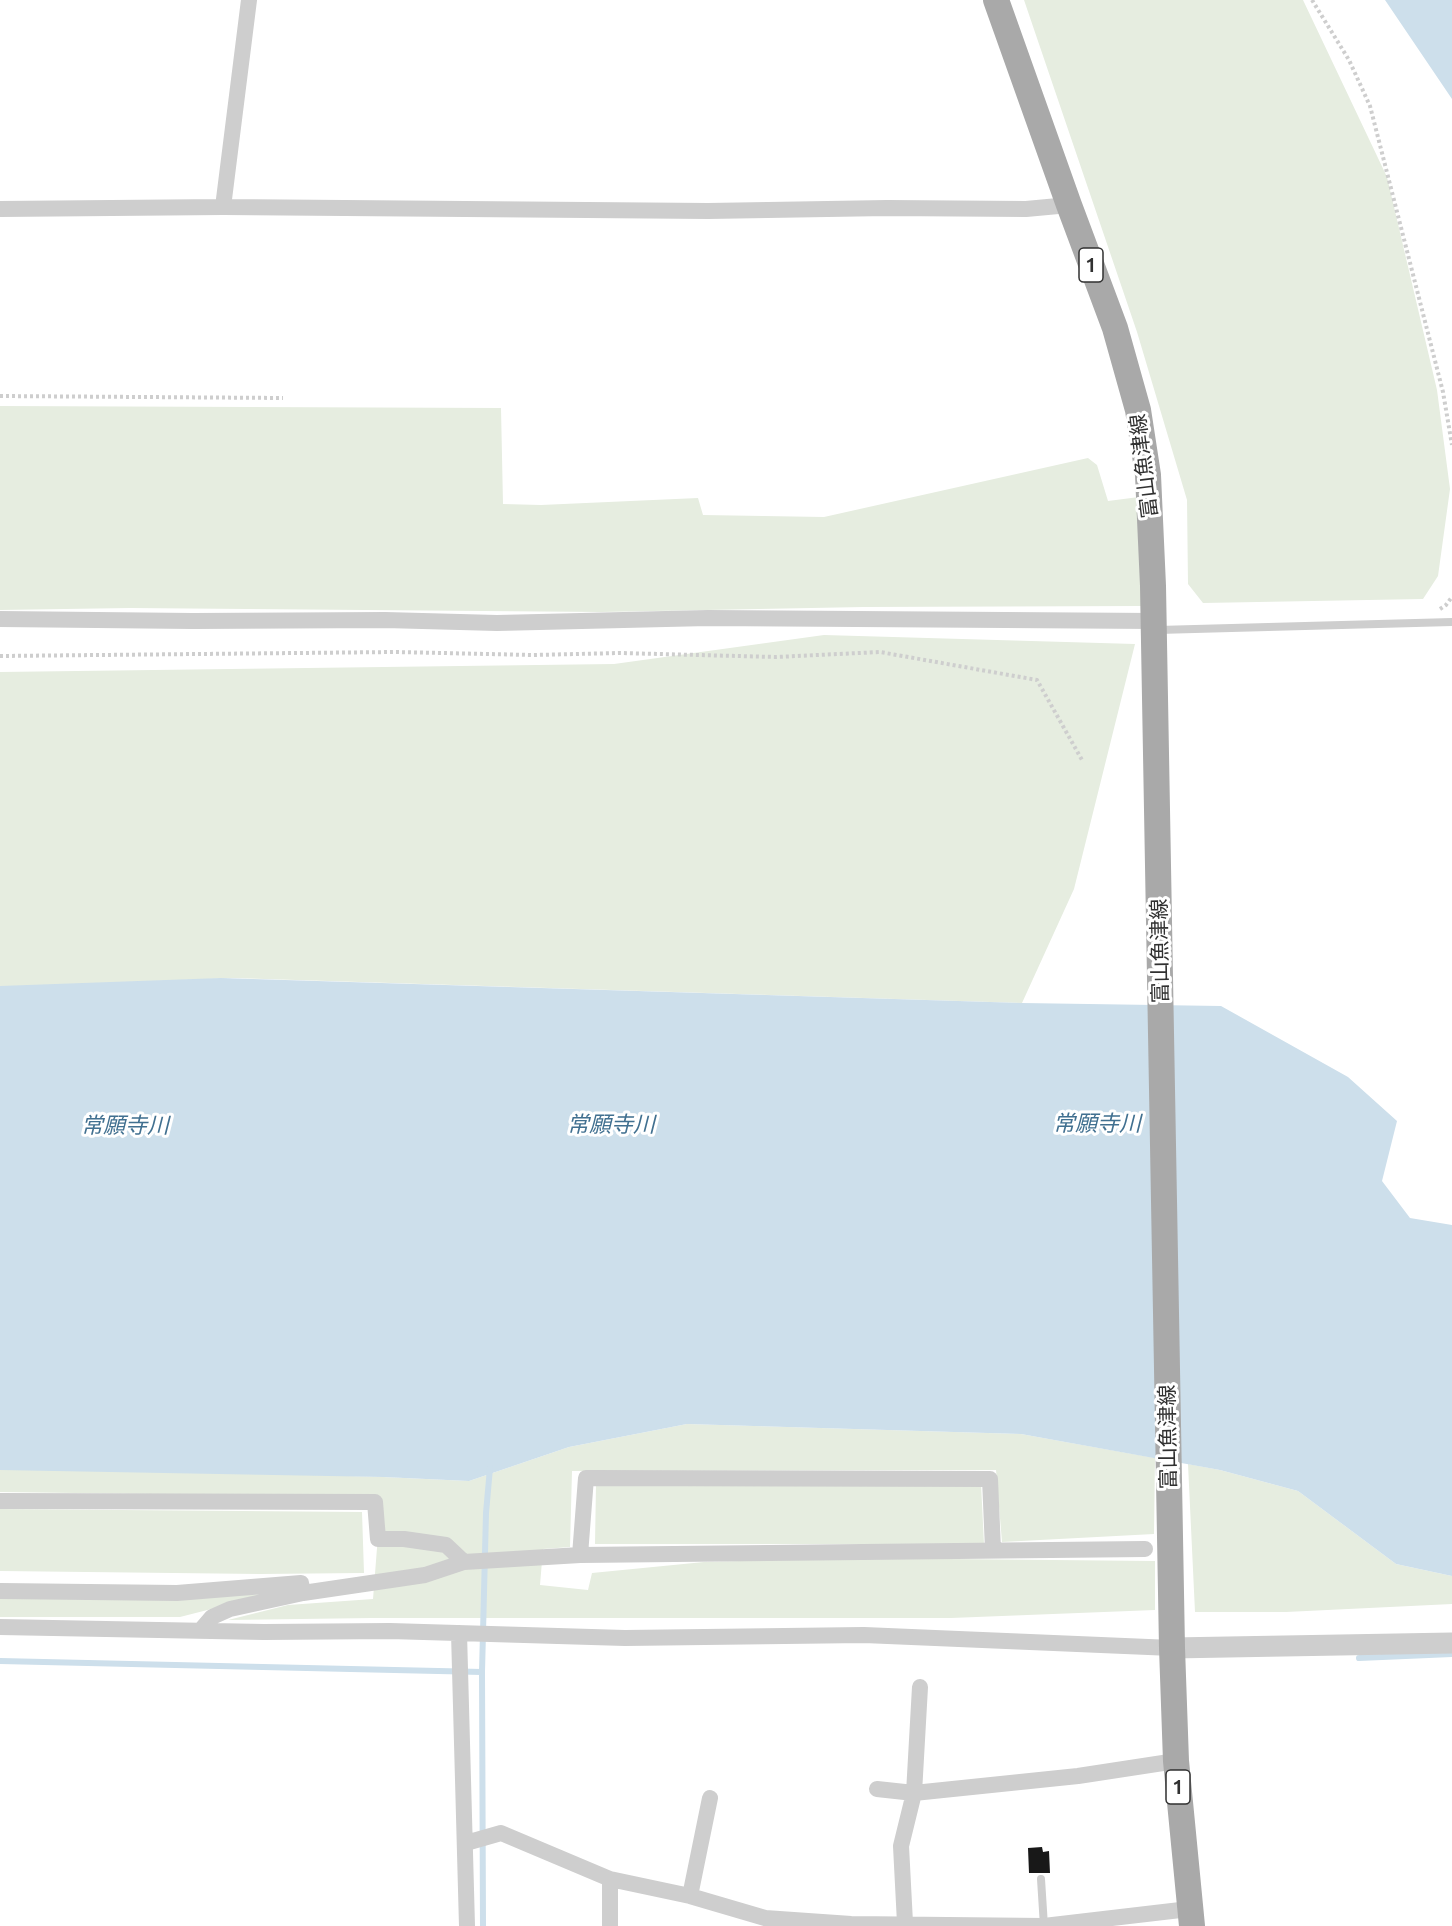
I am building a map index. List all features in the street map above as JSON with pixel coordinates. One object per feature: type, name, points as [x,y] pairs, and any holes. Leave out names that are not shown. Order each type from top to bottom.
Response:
[{"type":"main road","name":"富山魚津線","points":[[996,0],[1115,328],[1138,410],[1148,475],[1154,630],[1171,1615],[1176,1761],[1190,1917]]},
{"type":"street","points":[[223,207],[249,0]]},
{"type":"street","points":[[0,209],[223,207],[708,211],[887,208],[1026,209],[1069,205]]},
{"type":"street","points":[[0,619],[385,620],[497,623],[708,618],[1154,630]]},
{"type":"street","points":[[580,1555],[586,1478],[990,1479],[993,1550]]},
{"type":"street","points":[[0,1501],[375,1502],[378,1539],[404,1539],[446,1545],[464,1562]]},
{"type":"street","points":[[200,1630],[212,1617],[230,1609],[303,1593],[425,1575],[464,1562],[580,1555],[1145,1549]]},
{"type":"street","points":[[0,1591],[177,1593],[301,1583],[303,1593]]},
{"type":"street","points":[[0,1627],[459,1633],[625,1638],[864,1635],[1172,1648],[1452,1644]]},
{"type":"street","points":[[459,1633],[467,1926]]},
{"type":"street","points":[[905,1923],[901,1846],[914,1793],[920,1687]]},
{"type":"street","points":[[877,1790],[914,1793],[1078,1776],[1176,1761]]},
{"type":"street","points":[[690,1896],[710,1798]]},
{"type":"street","points":[[466,1843],[501,1833],[610,1879],[690,1896],[765,1918],[851,1925],[905,1923],[1044,1926],[1190,1917]]},
{"type":"street","points":[[610,1879],[610,1926]]},
{"type":"lane","points":[[1154,630],[1452,622]]},
{"type":"lane","points":[[1041,1879],[1044,1926]]},
{"type":"path","points":[[1312,0],[1349,60],[1370,106],[1443,392],[1452,445]]},
{"type":"path","points":[[0,396],[283,398]]},
{"type":"path","points":[[0,656],[396,652],[532,655],[620,653],[776,657],[880,652],[1037,680],[1082,760]]},
{"type":"shaded area","points":[[1024,0],[1303,0],[1387,177],[1437,390],[1450,489],[1438,576],[1423,599],[1203,603],[1188,584],[1187,500],[1137,332]]},
{"type":"shaded area","points":[[0,406],[501,408],[503,504],[541,505],[698,498],[703,515],[824,517],[1088,458],[1097,465],[1108,501],[1139,497],[1142,606],[864,607],[601,612],[130,608],[0,610]]},
{"type":"shaded area","points":[[824,635],[1135,644],[1074,889],[1022,1003],[233,978],[0,987],[0,672],[614,664]]},
{"type":"shaded area","points":[[687,1424],[1021,1434],[1155,1458],[1154,1534],[1002,1542],[996,1470],[572,1471],[570,1547],[543,1549],[540,1585],[588,1590],[592,1573],[704,1562],[846,1558],[1155,1561],[1155,1610],[951,1618],[228,1620],[288,1605],[373,1599],[381,1497],[0,1492],[0,1466],[469,1481],[569,1447]]},
{"type":"shaded area","points":[[1188,1464],[1220,1470],[1298,1491],[1396,1564],[1452,1576],[1452,1604],[1286,1612],[1195,1612]]},
{"type":"shaded area","points":[[596,1484],[981,1484],[984,1544],[595,1544]]},
{"type":"shaded area","points":[[0,1509],[362,1512],[364,1573],[0,1571]]},
{"type":"shaded area","points":[[270,1594],[180,1617],[0,1617],[0,1599]]},
{"type":"water","points":[[1385,0],[1452,0],[1452,99]]},
{"type":"water","name":"常願寺川","points":[[221,978],[1022,1003],[1221,1006],[1348,1077],[1397,1121],[1382,1181],[1410,1218],[1452,1225],[1452,1576],[1396,1564],[1298,1491],[1220,1470],[1021,1434],[687,1424],[569,1447],[469,1481],[383,1477],[0,1470],[0,986]]},
{"type":"building","points":[[1042,1847],[1043,1852],[1049,1851],[1050,1873],[1029,1873],[1028,1848]]},
{"type":"waterway","points":[[483,1926],[482,1672],[486,1513],[490,1468]]},
{"type":"waterway","points":[[1359,1658],[1452,1654]]},
{"type":"waterway","points":[[0,1661],[482,1672]]}]
